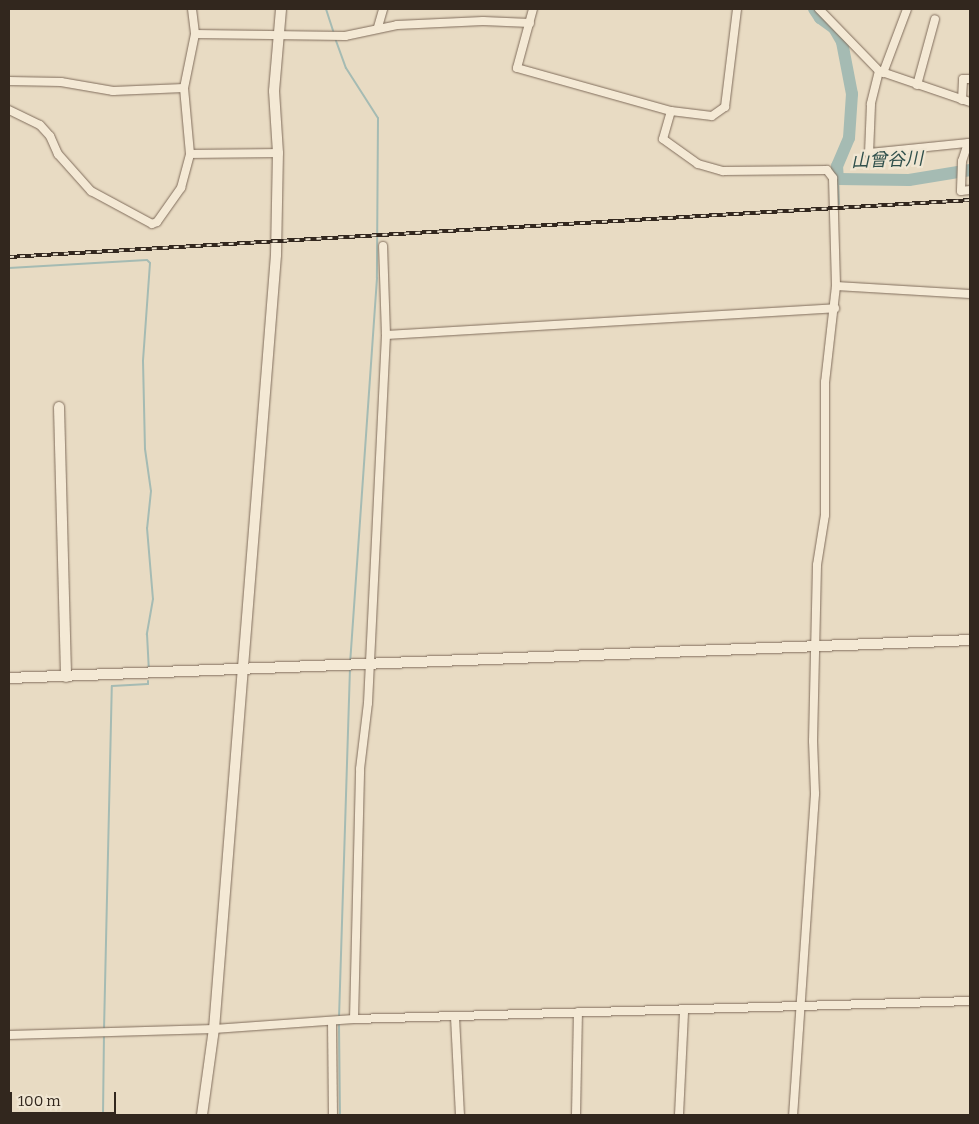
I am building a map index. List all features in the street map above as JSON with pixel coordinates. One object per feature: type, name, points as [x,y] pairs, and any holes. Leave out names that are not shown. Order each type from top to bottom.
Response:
[{"type":"street","points":[[9,110],[40,125],[50,136],[58,154],[92,191],[152,224],[157,222],[181,188],[190,154],[184,88],[195,34],[192,9]]},
{"type":"street","points":[[202,1115],[214,1029],[276,255],[278,153],[274,91],[281,9]]},
{"type":"street","points":[[378,27],[383,9]]},
{"type":"street","points":[[533,9],[517,68],[671,111],[712,116],[723,111],[731,77],[737,9]]},
{"type":"street","points":[[820,9],[881,72],[966,101],[963,79],[970,79]]},
{"type":"street","points":[[907,9],[881,72],[871,104],[870,153],[968,143],[961,171],[961,190],[970,190]]},
{"type":"street","points":[[917,85],[936,19]]},
{"type":"street","points":[[195,34],[346,36],[378,27],[483,21],[530,23]]},
{"type":"street","points":[[9,80],[61,82],[113,92],[184,88]]},
{"type":"street","points":[[671,111],[663,139],[698,164],[723,171],[827,170],[831,173],[836,286],[835,308],[825,382],[825,515],[818,565],[813,741],[815,794],[793,1115]]},
{"type":"street","points":[[190,154],[278,153]]},
{"type":"street","points":[[354,1020],[360,769],[368,703],[368,667],[386,335],[383,246]]},
{"type":"street","points":[[836,286],[970,294]]},
{"type":"street","points":[[386,335],[835,308]]},
{"type":"street","points":[[59,407],[66,677]]},
{"type":"street","points":[[9,678],[368,667],[817,645],[970,640]]},
{"type":"street","points":[[9,1036],[214,1029],[354,1020],[578,1012],[800,1008],[970,1001]]},
{"type":"street","points":[[679,1115],[684,1011]]},
{"type":"street","points":[[576,1115],[578,1012]]},
{"type":"street","points":[[455,1017],[460,1115]]},
{"type":"street","points":[[332,1021],[332,1115]]},
{"type":"waterway","points":[[326,9],[334,33]]},
{"type":"waterway","name":"山曾谷川","points":[[814,9],[820,18],[834,28],[842,42],[852,94],[849,138],[837,166],[838,179],[909,180],[970,170]]},
{"type":"waterway","points":[[335,38],[346,68],[378,118],[377,278],[350,661]]},
{"type":"waterway","points":[[838,179],[839,204]]},
{"type":"waterway","points":[[9,268],[147,260],[150,263],[143,361],[145,449],[151,491],[147,528],[153,599],[147,634],[149,669]]},
{"type":"waterway","points":[[339,1018],[350,668]]},
{"type":"waterway","points":[[104,1030],[112,686],[148,684],[148,681]]},
{"type":"waterway","points":[[339,1023],[340,1115]]},
{"type":"waterway","points":[[103,1115],[104,1035]]},
{"type":"railway","points":[[9,257],[970,200]]}]
